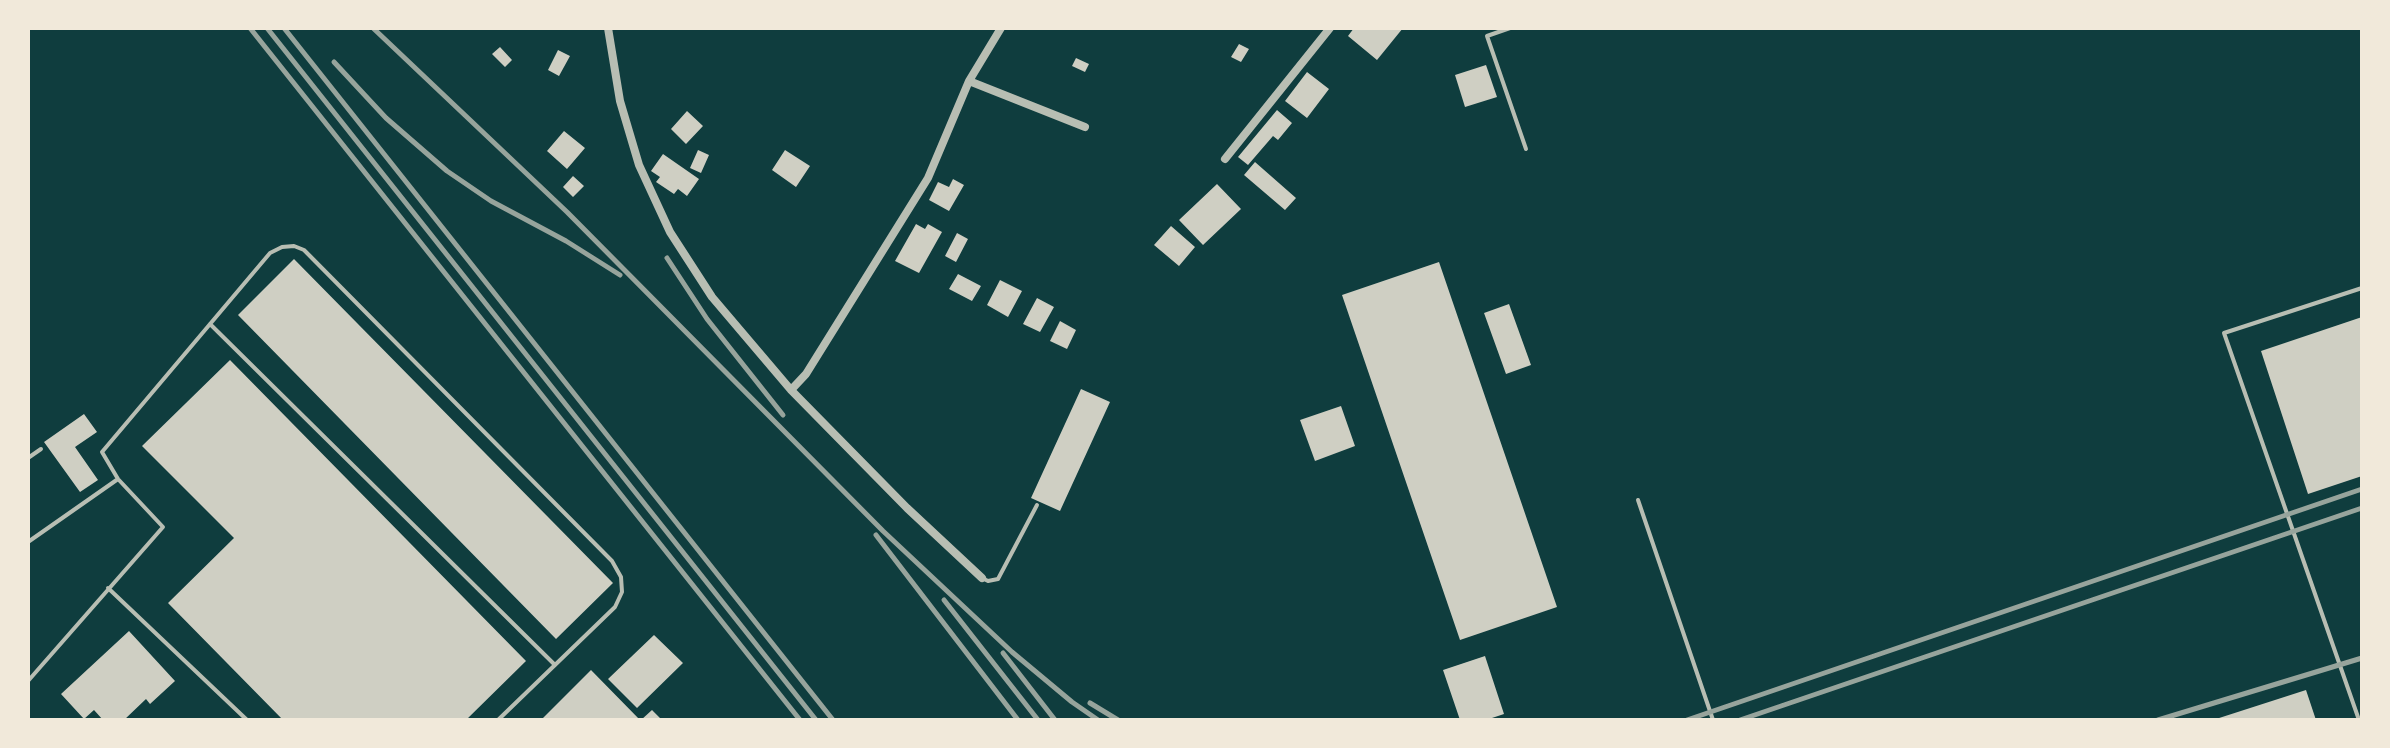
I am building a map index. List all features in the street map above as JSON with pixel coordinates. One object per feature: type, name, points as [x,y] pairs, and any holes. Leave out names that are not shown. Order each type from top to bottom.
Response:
[{"type":"street","points":[[608,28],[620,101],[651,196],[712,297],[791,390],[907,508],[982,578]]},
{"type":"street","points":[[791,390],[806,374],[928,178],[969,81],[1001,28]]},
{"type":"street","points":[[1225,159],[1330,28]]},
{"type":"street","points":[[969,81],[1085,127]]},
{"type":"lane","points":[[1510,28],[1487,36],[1526,149]]},
{"type":"lane","points":[[28,681],[163,527],[118,479],[102,452],[270,253],[294,246],[304,250],[618,570],[622,592],[615,607],[498,720]]},
{"type":"lane","points":[[2359,720],[2224,333],[2362,288]]},
{"type":"lane","points":[[210,324],[555,665]]},
{"type":"lane","points":[[28,458],[41,449]]},
{"type":"lane","points":[[28,542],[118,479]]},
{"type":"lane","points":[[1638,500],[1713,720]]},
{"type":"lane","points":[[982,578],[988,581],[998,579],[1037,505]]},
{"type":"lane","points":[[108,588],[247,720]]},
{"type":"building","points":[[1354,28],[1403,28],[1377,60],[1348,36]]},
{"type":"building","points":[[1239,44],[1249,49],[1241,62],[1231,57]]},
{"type":"building","points":[[500,47],[512,60],[505,67],[492,54]]},
{"type":"building","points":[[558,50],[570,56],[559,76],[548,70]]},
{"type":"building","points":[[1076,58],[1089,64],[1085,72],[1072,66]]},
{"type":"building","points":[[1486,65],[1497,97],[1465,107],[1455,75]]},
{"type":"building","points":[[1307,72],[1329,89],[1307,118],[1285,101]]},
{"type":"building","points":[[1277,110],[1292,123],[1278,140],[1273,136],[1248,165],[1238,157]]},
{"type":"building","points":[[687,111],[703,126],[686,144],[671,129]]},
{"type":"building","points":[[564,131],[585,148],[567,169],[547,151]]},
{"type":"building","points":[[698,150],[709,155],[701,173],[690,168]]},
{"type":"building","points":[[785,150],[810,166],[796,187],[772,170]]},
{"type":"building","points":[[663,154],[699,179],[687,196],[678,189],[674,194],[656,182],[660,177],[651,171]]},
{"type":"building","points":[[1255,162],[1296,198],[1285,210],[1244,175]]},
{"type":"building","points":[[573,176],[584,186],[573,197],[563,187]]},
{"type":"building","points":[[953,179],[964,185],[949,211],[929,200],[938,182],[949,187]]},
{"type":"building","points":[[1217,184],[1241,209],[1203,245],[1179,220]]},
{"type":"building","points":[[916,224],[925,229],[928,224],[942,232],[919,273],[895,261]]},
{"type":"building","points":[[1171,226],[1195,247],[1179,266],[1154,245]]},
{"type":"building","points":[[957,233],[968,239],[956,262],[945,256]]},
{"type":"building","points":[[294,259],[613,583],[556,639],[238,315]]},
{"type":"building","points":[[1439,262],[1557,607],[1460,640],[1342,295]]},
{"type":"building","points":[[958,274],[981,286],[972,301],[949,289]]},
{"type":"building","points":[[1000,280],[1022,291],[1008,317],[987,305]]},
{"type":"building","points":[[1037,298],[1054,307],[1040,332],[1023,324]]},
{"type":"building","points":[[1509,304],[1531,365],[1506,374],[1484,313]]},
{"type":"building","points":[[2362,317],[2362,476],[2308,494],[2261,351]]},
{"type":"building","points":[[1060,321],[1076,330],[1067,349],[1050,341]]},
{"type":"building","points":[[230,360],[526,661],[466,720],[283,720],[168,603],[234,538],[142,446]]},
{"type":"building","points":[[1081,389],[1110,402],[1060,511],[1031,498]]},
{"type":"building","points":[[1341,406],[1355,446],[1315,461],[1300,420]]},
{"type":"building","points":[[84,414],[97,432],[75,447],[98,480],[80,492],[44,442]]},
{"type":"building","points":[[129,631],[175,681],[150,704],[146,699],[124,720],[103,720],[94,710],[84,719],[61,694]]},
{"type":"building","points":[[654,635],[683,663],[637,708],[608,679]]},
{"type":"building","points":[[1485,656],[1504,714],[1486,720],[1460,720],[1443,670]]},
{"type":"building","points":[[591,670],[640,720],[541,720]]},
{"type":"building","points":[[2306,690],[2316,720],[2216,720],[2216,719]]},
{"type":"building","points":[[652,710],[662,720],[641,720]]},
{"type":"railway","points":[[250,28],[800,720]]},
{"type":"railway","points":[[267,28],[816,720]]},
{"type":"railway","points":[[284,28],[833,720]]},
{"type":"railway","points":[[373,28],[567,212],[883,531],[1012,652],[1098,720]]},
{"type":"railway","points":[[334,62],[386,118],[447,171],[491,201],[566,241],[620,275]]},
{"type":"railway","points":[[667,258],[707,319],[783,415]]},
{"type":"railway","points":[[1687,720],[2362,489]]},
{"type":"railway","points":[[1740,720],[2362,508]]},
{"type":"railway","points":[[876,535],[1018,720]]},
{"type":"railway","points":[[944,600],[1038,720]]},
{"type":"railway","points":[[1003,653],[1055,720]]},
{"type":"railway","points":[[2158,720],[2362,658]]},
{"type":"railway","points":[[1090,703],[1118,720]]}]
